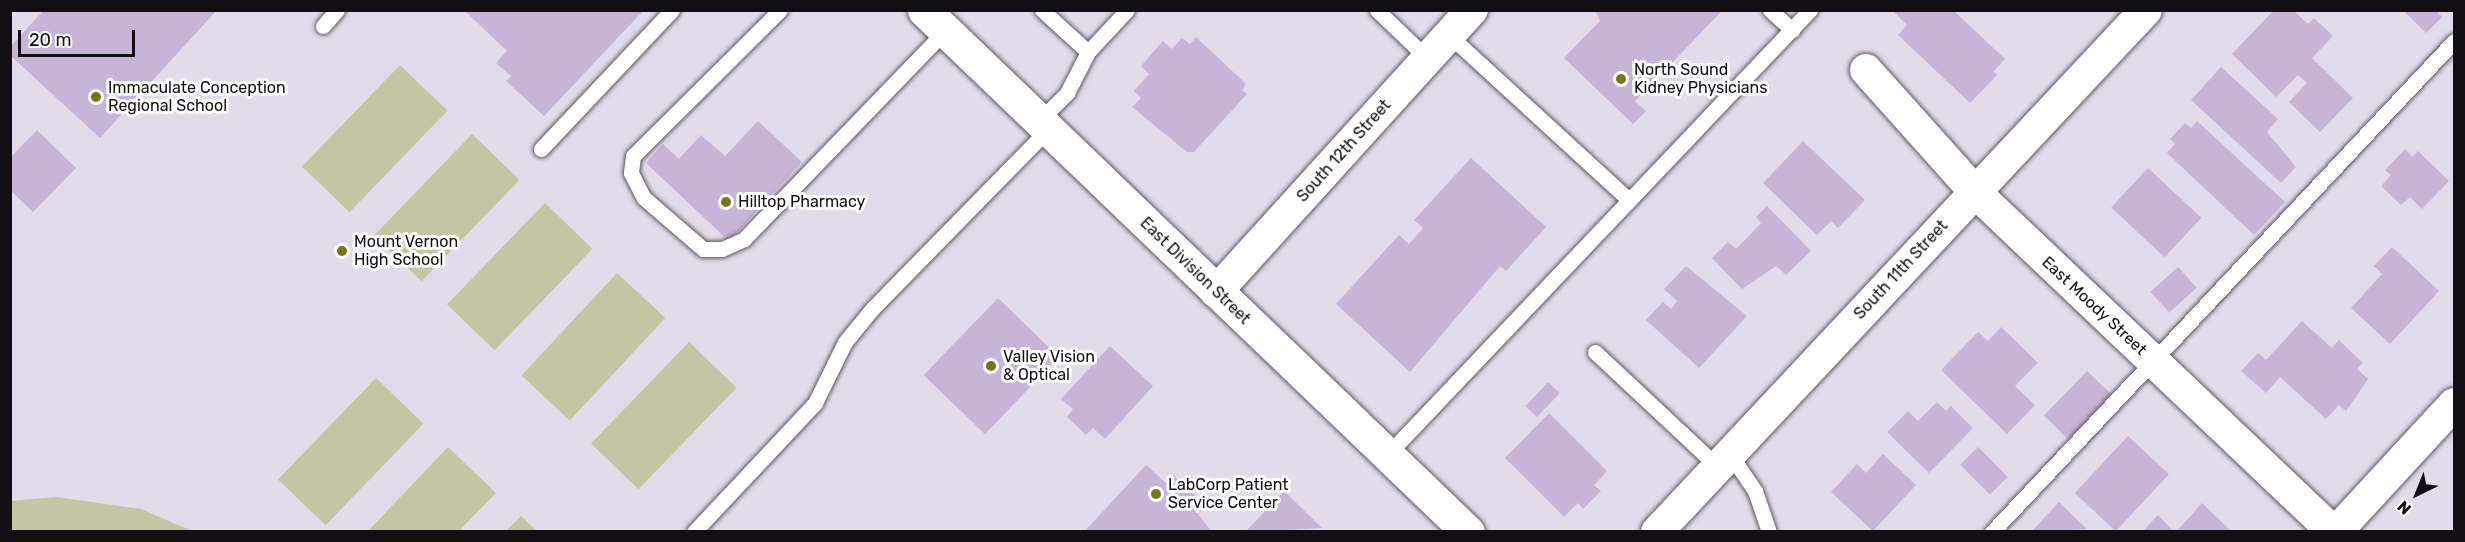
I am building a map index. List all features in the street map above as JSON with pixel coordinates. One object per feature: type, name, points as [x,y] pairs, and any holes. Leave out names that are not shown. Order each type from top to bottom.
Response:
[{"type":"street","name":"South 12th Street","points":[[1216,292],[1472,10]]},
{"type":"street","name":"South 11th Street","points":[[1658,531],[2146,10]]},
{"type":"street","name":"East Division Street","points":[[934,21],[1468,531]]},
{"type":"street","name":"East Moody Street","points":[[1866,70],[1974,191],[2335,531]]},
{"type":"street","points":[[2335,531],[2454,404]]},
{"type":"lane","points":[[323,26],[337,10]]},
{"type":"lane","points":[[542,149],[672,10]]},
{"type":"lane","points":[[780,10],[633,156],[631,173],[644,198],[703,249],[722,249],[744,239],[934,21]]},
{"type":"lane","points":[[1042,10],[1088,52]]},
{"type":"lane","points":[[694,531],[815,403],[845,342],[872,309],[1044,125],[1067,93],[1088,52],[1128,10]]},
{"type":"lane","points":[[1377,10],[1428,59]]},
{"type":"lane","points":[[1770,10],[1792,30]]},
{"type":"lane","points":[[1388,454],[1810,10]]},
{"type":"lane","points":[[1449,35],[1629,201]]},
{"type":"lane","points":[[1992,531],[2155,363],[2454,41]]},
{"type":"lane","points":[[1595,352],[1724,460],[1755,491],[1769,531]]},
{"type":"green space","points":[[400,65],[447,111],[350,212],[302,166]]},
{"type":"green space","points":[[472,134],[519,180],[422,281],[374,235]]},
{"type":"green space","points":[[545,203],[592,249],[495,350],[447,304]]},
{"type":"green space","points":[[617,273],[665,318],[570,420],[522,375]]},
{"type":"green space","points":[[689,342],[736,388],[639,489],[591,443]]},
{"type":"green space","points":[[376,378],[423,424],[326,525],[278,479]]},
{"type":"green space","points":[[448,447],[496,493],[459,531],[368,531]]},
{"type":"green space","points":[[56,497],[141,509],[192,531],[11,531],[11,501]]},
{"type":"green space","points":[[521,516],[537,531],[506,531]]},
{"type":"building","name":"Immaculate Conception Regional School","points":[[44,10],[217,10],[100,138],[10,55],[10,47]]},
{"type":"building","points":[[464,10],[644,10],[544,116],[506,81],[511,76],[496,63],[507,51]]},
{"type":"building","name":"North Sound Kidney Physicians","points":[[1595,10],[1723,10],[1635,101],[1646,111],[1633,124],[1564,58],[1600,21]]},
{"type":"building","points":[[1892,10],[1953,10],[2005,59],[1993,72],[1997,75],[1970,103],[1898,35],[1907,25]]},
{"type":"building","points":[[2274,10],[2293,10],[2308,24],[2314,18],[2333,36],[2312,58],[2353,98],[2320,132],[2289,102],[2307,83],[2298,75],[2276,97],[2232,54]]},
{"type":"building","points":[[2403,10],[2436,10],[2442,17],[2426,33]]},
{"type":"building","points":[[1196,37],[1246,84],[1242,90],[1247,94],[1194,152],[1187,152],[1132,107],[1141,98],[1134,91],[1149,74],[1141,66],[1163,41],[1172,49],[1182,38],[1190,44]]},
{"type":"building","points":[[2221,67],[2278,119],[2267,132],[2296,167],[2281,183],[2191,100]]},
{"type":"building","name":"Hilltop Pharmacy","points":[[758,121],[802,162],[729,241],[646,163],[663,144],[679,159],[701,135],[725,156]]},
{"type":"building","points":[[2197,121],[2285,202],[2254,235],[2167,153],[2175,144],[2170,139],[2185,123],[2191,128]]},
{"type":"building","points":[[37,130],[76,168],[33,212],[10,190],[10,158]]},
{"type":"building","points":[[1803,141],[1865,200],[1838,228],[1831,221],[1817,235],[1763,183]]},
{"type":"building","points":[[2405,149],[2412,157],[2418,151],[2449,181],[2422,209],[2410,197],[2401,205],[2381,186],[2391,175],[2385,170]]},
{"type":"building","points":[[1471,158],[1546,227],[1506,271],[1500,266],[1410,372],[1336,304],[1399,235],[1409,244],[1423,228],[1414,220]]},
{"type":"building","points":[[2148,168],[2201,218],[2165,257],[2111,207]]},
{"type":"building","points":[[1767,206],[1811,251],[1786,275],[1776,266],[1742,289],[1712,258],[1728,242],[1736,249],[1761,223],[1756,217]]},
{"type":"building","points":[[2392,247],[2439,291],[2390,344],[2351,308],[2382,274],[2374,266]]},
{"type":"building","points":[[1686,266],[1747,316],[1699,368],[1646,320],[1663,302],[1671,309],[1677,301],[1664,289]]},
{"type":"building","points":[[2178,267],[2197,288],[2169,313],[2151,292]]},
{"type":"building","name":"Valley Vision & Optical","points":[[998,298],[1059,357],[985,434],[924,375]]},
{"type":"building","points":[[2302,321],[2332,348],[2339,340],[2363,363],[2357,369],[2368,379],[2346,411],[2339,405],[2326,419],[2280,377],[2266,393],[2241,371],[2258,353],[2266,360]]},
{"type":"building","points":[[2001,327],[2038,363],[2015,386],[2035,405],[2007,434],[1941,370],[1978,332],[1988,341]]},
{"type":"building","points":[[1110,346],[1153,386],[1105,439],[1093,428],[1086,435],[1067,417],[1073,409],[1061,399]]},
{"type":"building","points":[[2087,371],[2112,395],[2069,440],[2044,416]]},
{"type":"building","points":[[1548,382],[1560,393],[1537,417],[1525,406]]},
{"type":"building","points":[[1937,402],[1946,411],[1951,406],[1973,428],[1929,473],[1887,432],[1908,411],[1918,421]]},
{"type":"building","points":[[1549,413],[1607,471],[1594,485],[1601,491],[1583,509],[1578,503],[1564,517],[1505,458]]},
{"type":"building","points":[[2128,436],[2169,474],[2116,531],[2075,493]]},
{"type":"building","points":[[1978,447],[2008,477],[1990,494],[1960,465]]},
{"type":"building","points":[[1883,454],[1916,485],[1873,531],[1831,492],[1857,464],[1866,473]]},
{"type":"building","name":"LabCorp Patient Service Center","points":[[1146,465],[1166,483],[1173,475],[1206,506],[1198,514],[1212,532],[1084,532]]},
{"type":"building","points":[[1284,491],[1322,528],[1245,532]]},
{"type":"building","points":[[2059,502],[2087,529],[2031,532]]},
{"type":"building","points":[[2202,503],[2232,532],[2176,532]]},
{"type":"building","points":[[2158,515],[2174,532],[2142,532]]},
{"type":"place","name":"North Sound Kidney Physicians","points":[[1621,79]]},
{"type":"place","name":"Immaculate Conception Regional School","points":[[96,97]]},
{"type":"place","name":"Hilltop Pharmacy","points":[[726,202]]},
{"type":"place","name":"Mount Vernon High School","points":[[342,251]]},
{"type":"place","name":"Valley Vision & Optical","points":[[991,366]]},
{"type":"place","name":"LabCorp Patient Service Center","points":[[1156,494]]}]
